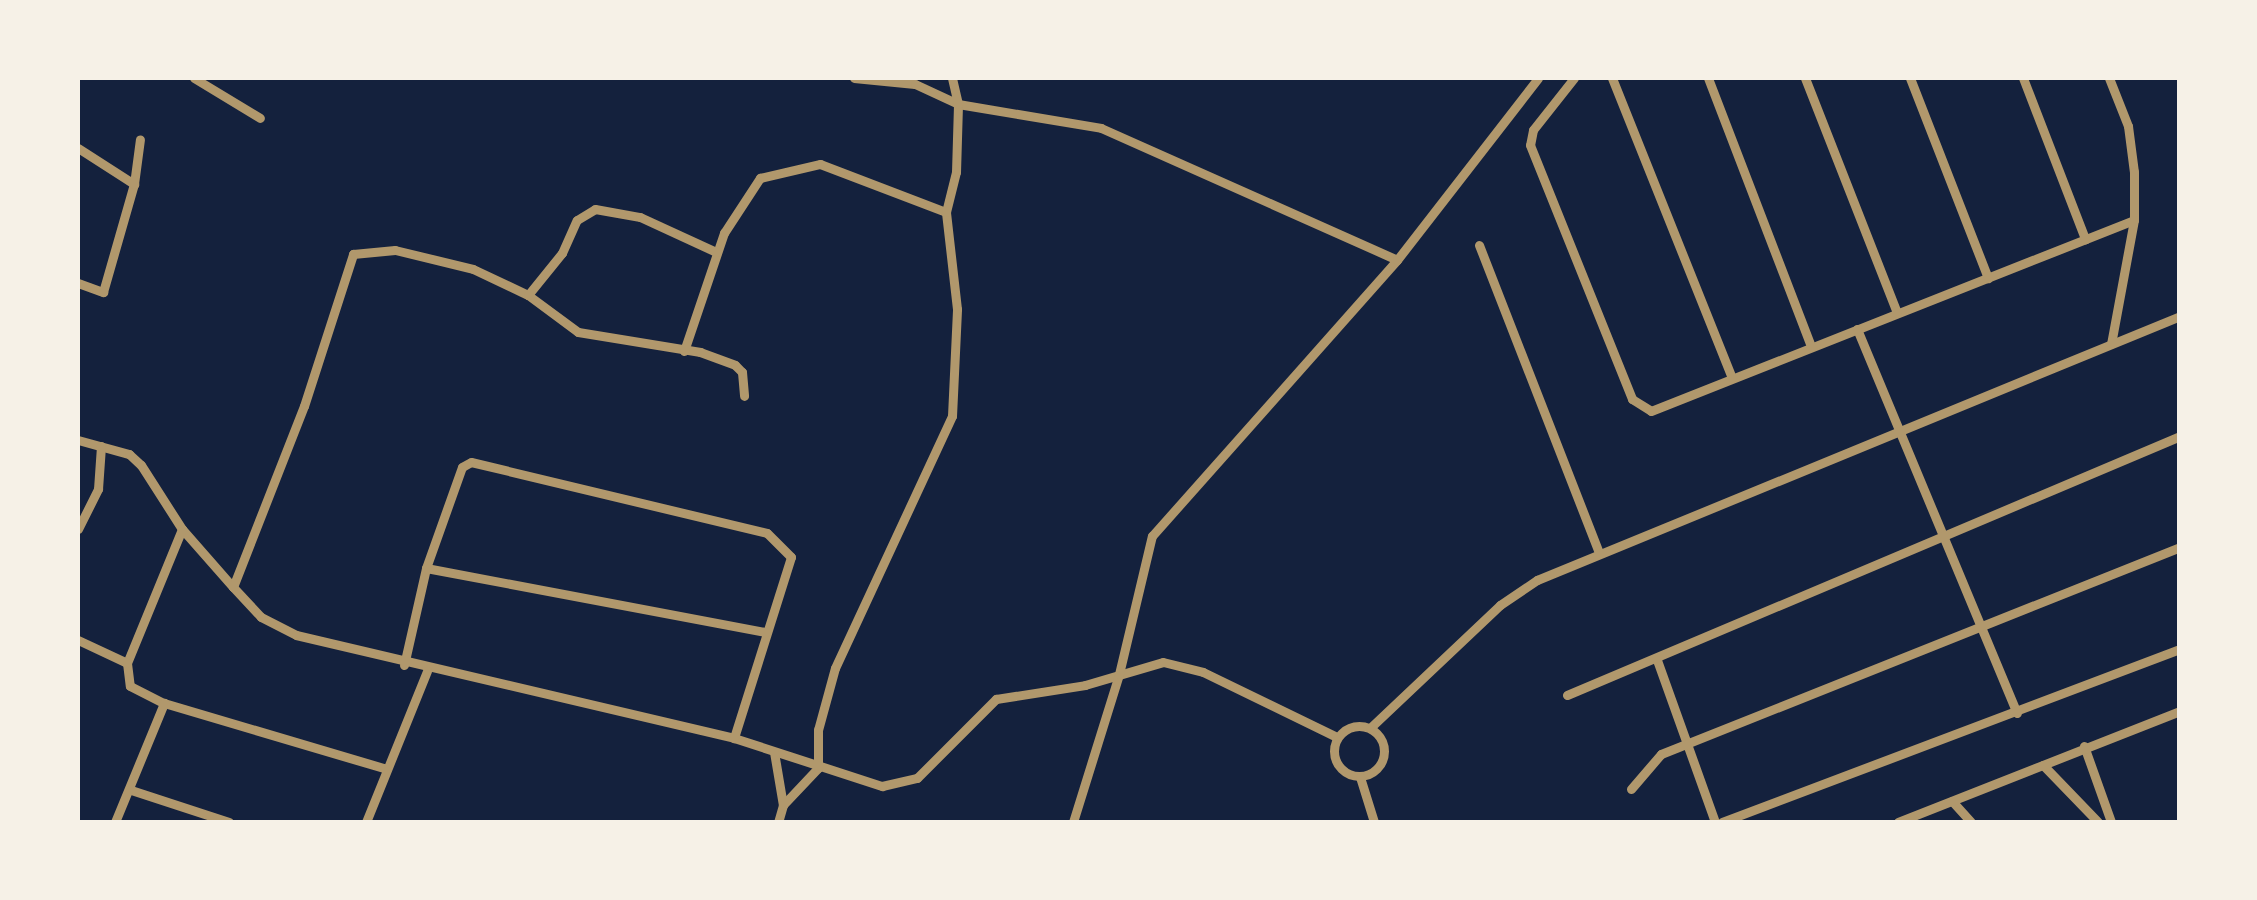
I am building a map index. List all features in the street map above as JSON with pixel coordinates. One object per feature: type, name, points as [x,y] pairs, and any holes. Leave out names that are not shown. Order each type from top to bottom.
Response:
[{"type":"street","points":[[194,78],[260,118]]},
{"type":"street","points":[[854,78],[915,84],[958,104],[1100,128],[1397,260]]},
{"type":"street","points":[[782,805],[818,768],[818,730],[835,668],[952,416],[957,309],[946,212],[956,172],[958,104],[952,78]]},
{"type":"street","points":[[1073,822],[1120,674],[1152,536],[1397,260],[1538,78]]},
{"type":"street","points":[[1574,78],[1533,130],[1530,145],[1632,399],[1662,410],[1732,378],[2134,220]]},
{"type":"street","points":[[1612,78],[1732,378]]},
{"type":"street","points":[[1708,78],[1811,347]]},
{"type":"street","points":[[1805,78],[1897,313]]},
{"type":"street","points":[[1910,78],[1988,278]]},
{"type":"street","points":[[2023,78],[2085,239]]},
{"type":"street","points":[[2109,78],[2132,144],[2134,220],[2111,344]]},
{"type":"street","points":[[78,283],[103,292],[134,184],[140,140]]},
{"type":"street","points":[[78,148],[134,184]]},
{"type":"street","points":[[684,350],[716,252],[760,178],[782,168],[820,164],[946,212]]},
{"type":"street","points":[[528,296],[562,253],[577,220],[595,210],[640,217],[716,252]]},
{"type":"street","points":[[1479,245],[1599,552]]},
{"type":"street","points":[[233,587],[304,406],[353,254],[395,250],[474,269],[528,296],[578,332],[684,350],[736,366],[744,396]]},
{"type":"street","points":[[1374,822],[1360,776],[1336,764],[1337,737],[1346,728],[1370,728],[1500,605],[1599,552],[2180,316]]},
{"type":"street","points":[[1858,329],[2017,713]]},
{"type":"street","points":[[1567,695],[1657,660],[1942,533],[2180,436]]},
{"type":"street","points":[[78,440],[141,465],[182,529],[233,587],[261,617],[296,635],[427,671],[734,738],[818,768],[898,786],[917,778],[996,698],[1163,662],[1181,664],[1337,737]]},
{"type":"street","points":[[78,529],[94,505],[101,446]]},
{"type":"street","points":[[404,665],[426,568],[462,467],[471,462],[767,533],[791,557],[734,738]]},
{"type":"street","points":[[182,529],[127,664],[134,692],[384,768]]},
{"type":"street","points":[[1631,789],[1652,761],[1683,745],[2180,546]]},
{"type":"street","points":[[426,568],[766,632]]},
{"type":"street","points":[[78,640],[127,664]]},
{"type":"street","points":[[1722,822],[2180,648]]},
{"type":"street","points":[[1657,660],[1683,745],[1714,822]]},
{"type":"street","points":[[366,822],[384,768],[427,671]]},
{"type":"street","points":[[115,822],[164,703]]},
{"type":"street","points":[[1898,822],[2179,712]]},
{"type":"street","points":[[1360,776],[1382,762],[1384,749],[1370,728]]},
{"type":"street","points":[[2084,746],[2111,822]]},
{"type":"street","points":[[774,752],[782,805],[778,822]]},
{"type":"street","points":[[2043,765],[2098,822]]},
{"type":"street","points":[[131,790],[230,822]]},
{"type":"street","points":[[1952,802],[1971,822]]}]
